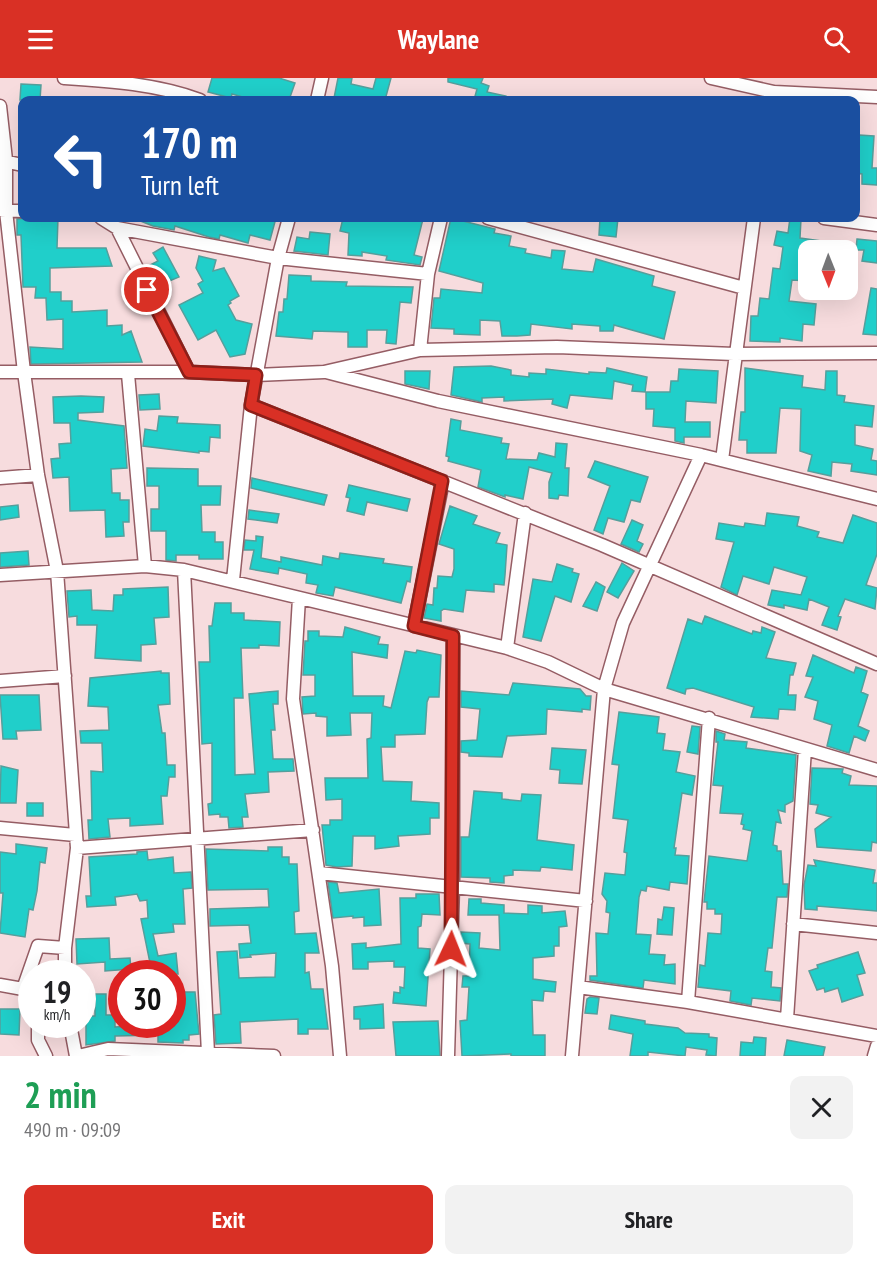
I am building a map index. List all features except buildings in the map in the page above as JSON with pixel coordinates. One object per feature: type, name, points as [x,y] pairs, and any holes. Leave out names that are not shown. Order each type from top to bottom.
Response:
[{"type":"street","points":[[64,78],[144,86],[188,96]]},
{"type":"street","points":[[318,96],[322,78]]},
{"type":"street","points":[[711,78],[773,96]]},
{"type":"street","points":[[860,97],[877,97]]},
{"type":"street","points":[[0,106],[3,210],[38,474],[57,571],[65,676],[76,848],[65,960]]},
{"type":"street","points":[[3,160],[18,164]]},
{"type":"street","points":[[3,210],[18,211]]},
{"type":"street","points":[[107,222],[117,228],[278,258],[428,274]]},
{"type":"street","points":[[233,580],[251,405],[278,258],[288,222]]},
{"type":"street","points":[[420,350],[428,274],[440,222]]},
{"type":"street","points":[[503,222],[744,288]]},
{"type":"street","points":[[722,460],[734,354],[753,222]]},
{"type":"street","points":[[854,222],[877,225]]},
{"type":"street","points":[[117,228],[189,372]]},
{"type":"street","points":[[0,372],[128,374],[189,372],[256,375],[324,372],[420,350],[557,347],[734,354],[877,353]]},
{"type":"street","points":[[324,372],[438,401],[701,455],[877,499]]},
{"type":"street","points":[[128,374],[145,566]]},
{"type":"street","points":[[251,405],[525,513],[877,664]]},
{"type":"street","points":[[572,1056],[604,689],[624,623],[701,455]]},
{"type":"street","points":[[0,478],[38,474]]},
{"type":"street","points":[[414,626],[442,481]]},
{"type":"street","points":[[507,648],[525,513]]},
{"type":"street","points":[[0,575],[145,566],[184,570],[233,580],[507,648],[548,662],[604,689],[709,718],[877,770]]},
{"type":"street","points":[[184,570],[208,1053]]},
{"type":"street","points":[[299,598],[293,699],[338,1016],[340,1056]]},
{"type":"street","points":[[448,1056],[453,885],[453,636]]},
{"type":"street","points":[[0,681],[65,676]]},
{"type":"street","points":[[688,1002],[709,718]]},
{"type":"street","points":[[787,1019],[805,749]]},
{"type":"street","points":[[0,828],[75,835]]},
{"type":"street","points":[[76,848],[313,830]]},
{"type":"street","points":[[319,873],[453,885],[586,901]]},
{"type":"street","points":[[793,924],[877,933]]},
{"type":"street","points":[[34,960],[38,946],[65,948]]},
{"type":"street","points":[[0,986],[18,989]]},
{"type":"street","points":[[578,987],[688,1002],[877,1036]]},
{"type":"street","points":[[38,1038],[46,1056]]},
{"type":"street","points":[[73,1038],[77,1056],[108,1049],[274,1056]]},
{"type":"street","points":[[874,1056],[877,1046]]},
{"type":"route","points":[[147,290],[189,372],[256,375],[251,405],[442,481],[414,626],[453,636],[451,949]]}]
